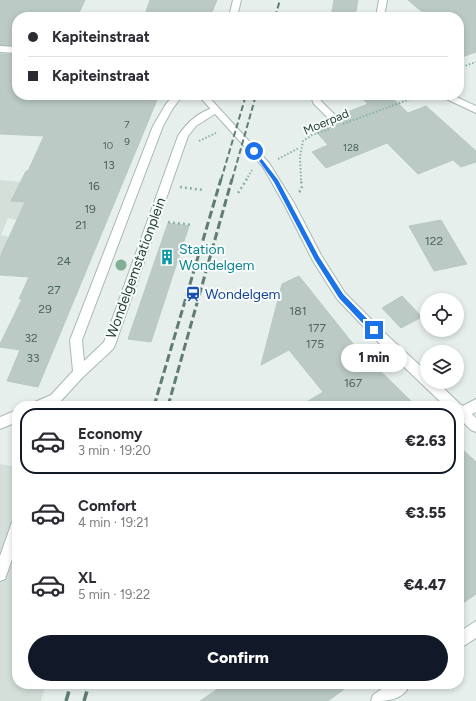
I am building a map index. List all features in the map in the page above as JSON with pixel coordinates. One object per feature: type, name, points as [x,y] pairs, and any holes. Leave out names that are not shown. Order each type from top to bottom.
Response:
[{"type":"street","points":[[235,12],[237,0]]},
{"type":"street","points":[[381,12],[383,0]]},
{"type":"street","points":[[0,49],[12,50]]},
{"type":"street","name":"Wondelgemstationplein","points":[[78,373],[76,340],[158,126],[169,106],[174,100]]},
{"type":"street","points":[[207,100],[263,162],[288,203],[317,258],[341,296],[385,341],[420,374]]},
{"type":"street","points":[[316,100],[330,115]]},
{"type":"street","points":[[455,100],[476,110]]},
{"type":"street","name":"Wondelgemstationplein","points":[[78,373],[110,344],[183,136],[188,127],[200,118],[216,110]]},
{"type":"street","points":[[56,401],[78,373]]},
{"type":"street","points":[[436,389],[449,401]]},
{"type":"street","points":[[464,408],[476,405]]},
{"type":"street","points":[[464,415],[476,426]]},
{"type":"street","points":[[0,423],[12,418]]},
{"type":"street","points":[[464,638],[476,629]]},
{"type":"street","points":[[379,701],[395,689]]},
{"type":"lane","points":[[0,574],[12,541]]},
{"type":"path","points":[[464,66],[476,62]]},
{"type":"path","name":"Moerpad","points":[[338,125],[407,100]]},
{"type":"path","name":"Moerpad","points":[[288,203],[302,189],[299,148],[302,142],[308,137],[333,127]]},
{"type":"path","points":[[238,193],[263,162],[299,148]]},
{"type":"path","points":[[166,185],[203,190]]},
{"type":"path","points":[[154,220],[192,225]]},
{"type":"shaded area","points":[[0,180],[34,183],[16,220],[8,218],[1,235],[9,237],[0,257]]},
{"type":"shaded area","points":[[0,464],[12,466],[12,689],[45,689],[41,701],[0,701]]},
{"type":"building","points":[[0,0],[85,0],[79,12],[12,12],[12,46],[0,45]]},
{"type":"building","points":[[150,0],[217,0],[212,12],[146,12]]},
{"type":"building","points":[[334,0],[358,0],[356,12],[332,12]]},
{"type":"building","points":[[408,0],[476,0],[476,52],[464,56],[464,12],[422,12]]},
{"type":"building","points":[[0,54],[12,54],[12,100],[157,100],[38,387],[7,381],[20,350],[0,347],[0,344],[22,299],[19,299],[29,277],[0,275],[0,257],[25,202],[11,201],[26,171],[28,171],[44,136],[0,134]]},
{"type":"building","points":[[364,100],[394,100],[408,113],[426,106],[476,151],[476,162],[461,167],[453,160],[418,174],[387,143],[326,168],[312,152],[328,145],[311,126],[368,104]]},
{"type":"building","points":[[441,220],[467,264],[434,271],[409,226]]},
{"type":"building","name":"Station Wondelgem","points":[[168,223],[189,226],[151,342],[128,339]]},
{"type":"building","points":[[299,276],[354,345],[411,401],[308,401],[323,392],[289,350],[261,365],[282,284]]},
{"type":"building","points":[[402,296],[420,315],[420,318],[401,328],[382,308]]},
{"type":"building","points":[[464,451],[476,462],[476,594],[464,602]]},
{"type":"building","points":[[218,689],[344,689],[328,701],[200,701]]},
{"type":"railway","points":[[276,12],[280,0]]},
{"type":"railway","points":[[221,180],[245,100]]},
{"type":"railway","points":[[232,180],[255,100]]},
{"type":"railway","points":[[155,401],[221,179]]},
{"type":"railway","points":[[169,401],[232,179]]},
{"type":"railway","points":[[66,701],[70,689]]},
{"type":"railway","points":[[84,701],[88,689]]},
{"type":"place","name":"Station Wondelgem","points":[[167,257]]},
{"type":"place","name":"Wondelgem","points":[[193,294]]},
{"type":"route","points":[[254,151],[266,165],[276,181],[317,258],[341,296],[374,330]]}]
